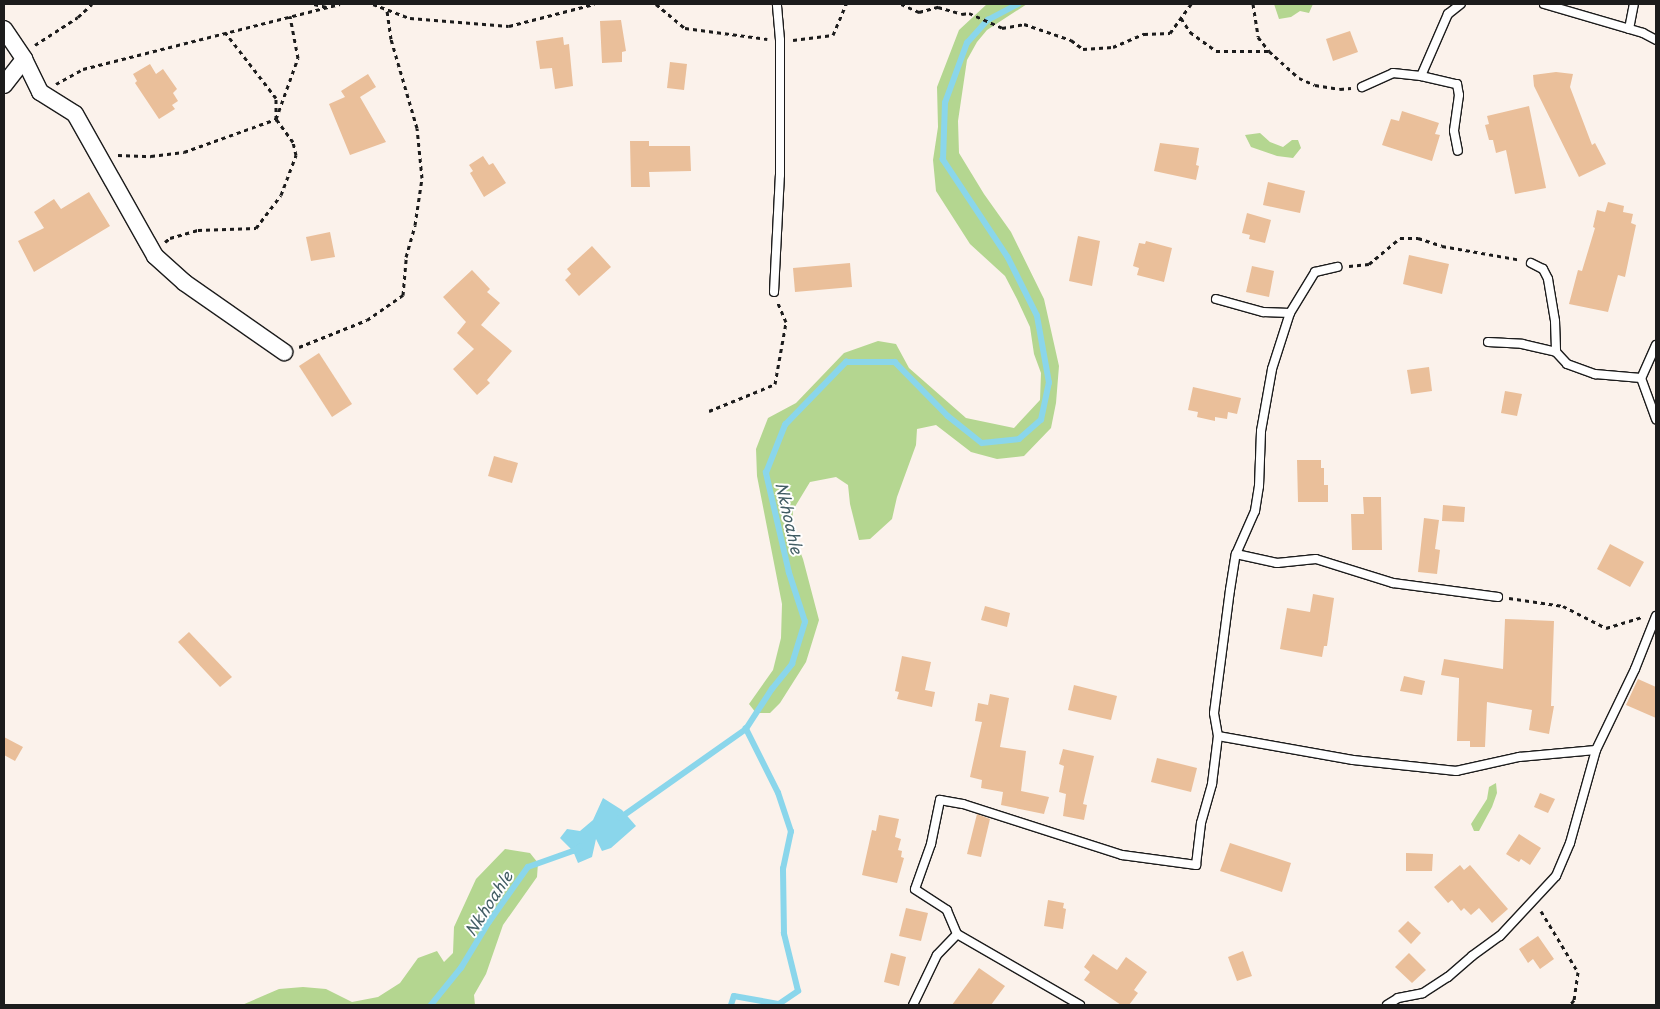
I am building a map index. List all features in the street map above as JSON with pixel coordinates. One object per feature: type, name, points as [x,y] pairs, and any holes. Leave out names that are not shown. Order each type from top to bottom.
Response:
[{"type":"street","points":[[4,29],[24,59],[40,92],[75,114],[153,252],[185,283],[284,352]]},
{"type":"street","points":[[4,86],[24,59]]},
{"type":"lane","points":[[774,292],[780,175],[780,40],[777,4]]},
{"type":"lane","points":[[1421,76],[1448,14],[1461,4]]},
{"type":"lane","points":[[1544,4],[1629,29],[1656,40]]},
{"type":"lane","points":[[1629,29],[1634,4]]},
{"type":"lane","points":[[1362,87],[1393,73],[1421,76],[1457,84],[1459,95],[1454,131],[1458,151]]},
{"type":"lane","points":[[1531,263],[1543,269],[1548,279],[1555,321],[1556,352]]},
{"type":"lane","points":[[1080,1005],[957,934],[947,910],[915,889],[932,844],[940,800],[963,804],[1122,855],[1196,865],[1201,823],[1212,784],[1218,736],[1214,713],[1236,554],[1255,511],[1259,486],[1261,431],[1272,369],[1290,313],[1315,272],[1337,267]]},
{"type":"lane","points":[[1216,299],[1263,312],[1290,313]]},
{"type":"lane","points":[[1488,342],[1522,344],[1556,352],[1567,364],[1595,374],[1641,378]]},
{"type":"lane","points":[[1656,346],[1641,378],[1656,419]]},
{"type":"lane","points":[[1236,554],[1277,563],[1316,559],[1394,583],[1498,597]]},
{"type":"lane","points":[[1387,1005],[1398,998],[1423,994],[1448,977],[1472,956],[1500,936],[1556,876],[1570,843],[1596,750],[1649,640],[1656,617]]},
{"type":"lane","points":[[1649,640],[1656,644]]},
{"type":"lane","points":[[1218,736],[1353,760],[1456,771],[1519,757],[1596,750]]},
{"type":"lane","points":[[913,1005],[936,954],[957,934]]},
{"type":"path","points":[[24,59],[30,48],[78,17],[92,4]]},
{"type":"path","points":[[314,4],[328,7]]},
{"type":"path","points":[[40,92],[83,69],[340,4]]},
{"type":"path","points":[[373,4],[410,18],[509,26],[594,4]]},
{"type":"path","points":[[656,4],[685,28],[780,40],[833,35],[846,4]]},
{"type":"path","points":[[901,4],[919,12],[938,7],[962,14],[969,13],[1002,28],[1024,24],[1071,40],[1083,49],[1113,47],[1144,34],[1170,33],[1191,4]]},
{"type":"path","points":[[1253,4],[1258,37],[1269,52],[1299,78],[1315,86],[1340,89],[1362,87]]},
{"type":"path","points":[[284,352],[367,320],[403,295],[406,257],[415,224],[422,178],[416,128],[391,39],[387,9]]},
{"type":"path","points":[[276,119],[298,58],[290,16]]},
{"type":"path","points":[[1181,18],[1190,32],[1216,51],[1269,52]]},
{"type":"path","points":[[153,252],[170,238],[198,230],[256,228],[281,195],[296,155],[293,142],[276,119],[276,98],[225,32]]},
{"type":"path","points":[[99,157],[151,156],[184,152],[276,119]]},
{"type":"path","points":[[1337,267],[1369,264],[1400,238],[1418,238],[1442,246],[1531,263]]},
{"type":"path","points":[[709,411],[775,384],[786,322],[774,292]]},
{"type":"path","points":[[1498,597],[1563,606],[1606,628],[1642,617],[1656,617]]},
{"type":"path","points":[[1534,900],[1578,972],[1574,1000],[1570,1005]]},
{"type":"green space","points":[[987,4],[1027,4],[987,30],[977,42],[967,60],[958,121],[959,153],[984,194],[1011,232],[1044,299],[1059,366],[1056,403],[1051,428],[1024,456],[997,459],[971,452],[936,425],[917,429],[916,445],[897,497],[892,519],[870,539],[859,540],[850,504],[848,485],[836,477],[810,482],[793,510],[792,531],[803,559],[819,620],[806,662],[780,703],[770,713],[756,713],[749,704],[773,670],[781,638],[782,604],[757,476],[756,449],[768,418],[796,403],[844,353],[878,341],[896,344],[909,368],[966,418],[1014,428],[1040,400],[1041,373],[1034,354],[1030,327],[1017,299],[1005,276],[970,244],[936,191],[933,160],[938,127],[937,87],[959,30]]},
{"type":"green space","points":[[1274,4],[1313,4],[1309,13],[1300,11],[1291,17],[1279,19]]},
{"type":"green space","points":[[1260,133],[1270,142],[1283,147],[1292,140],[1298,140],[1301,148],[1293,158],[1277,156],[1251,147],[1245,135]]},
{"type":"green space","points":[[1496,783],[1497,793],[1492,807],[1479,831],[1474,831],[1471,824],[1487,799],[1489,787]]},
{"type":"green space","points":[[505,849],[530,853],[538,863],[537,877],[503,925],[486,974],[474,995],[475,1005],[242,1005],[279,989],[303,987],[326,989],[352,1002],[378,997],[400,983],[418,958],[437,951],[444,962],[453,953],[454,927],[476,879]]},
{"type":"water","points":[[603,798],[622,810],[636,826],[611,848],[602,851],[596,839],[592,857],[578,863],[573,851],[560,838],[567,829],[580,831],[593,820]]},
{"type":"building","points":[[621,20],[626,51],[622,52],[622,62],[602,63],[600,21]]},
{"type":"building","points":[[1350,31],[1358,52],[1333,61],[1326,39]]},
{"type":"building","points":[[563,37],[564,45],[569,44],[573,86],[555,89],[552,68],[540,69],[536,41]]},
{"type":"building","points":[[670,62],[687,64],[684,90],[667,88]]},
{"type":"building","points":[[150,64],[156,74],[163,69],[177,89],[173,93],[178,101],[172,105],[175,109],[159,119],[135,83],[137,81],[133,74]]},
{"type":"building","points":[[1556,72],[1573,74],[1570,87],[1592,145],[1595,143],[1606,164],[1579,177],[1534,86],[1533,75]]},
{"type":"building","points":[[368,74],[376,87],[360,97],[386,142],[350,155],[329,104],[345,97],[341,91]]},
{"type":"building","points":[[1529,106],[1546,188],[1515,194],[1506,150],[1496,153],[1493,140],[1489,140],[1485,125],[1489,124],[1487,116]]},
{"type":"building","points":[[1402,111],[1439,123],[1435,134],[1440,135],[1432,161],[1382,145],[1391,119],[1399,121]]},
{"type":"building","points":[[630,141],[649,141],[649,146],[690,146],[691,171],[649,172],[650,187],[631,187]]},
{"type":"building","points":[[1160,143],[1199,148],[1196,165],[1199,166],[1196,180],[1154,171]]},
{"type":"building","points":[[483,156],[489,165],[493,163],[506,183],[484,197],[470,173],[473,171],[469,165]]},
{"type":"building","points":[[1268,182],[1305,191],[1300,213],[1263,205]]},
{"type":"building","points":[[89,192],[110,226],[34,272],[18,241],[44,228],[34,212],[54,199],[61,209]]},
{"type":"building","points":[[1608,202],[1624,206],[1623,212],[1633,214],[1631,223],[1636,225],[1625,277],[1618,275],[1608,312],[1569,304],[1578,270],[1582,271],[1595,228],[1593,227],[1597,210],[1605,212]]},
{"type":"building","points":[[1247,213],[1271,220],[1265,243],[1249,239],[1250,235],[1242,233]]},
{"type":"building","points":[[330,232],[335,257],[311,261],[306,237]]},
{"type":"building","points":[[1078,236],[1100,241],[1092,286],[1069,281]]},
{"type":"building","points":[[1146,241],[1172,248],[1164,282],[1137,275],[1139,268],[1133,266],[1139,243],[1145,244]]},
{"type":"building","points":[[592,246],[611,267],[579,296],[565,280],[571,274],[567,269]]},
{"type":"building","points":[[1409,255],[1449,264],[1442,294],[1403,284]]},
{"type":"building","points":[[850,263],[852,287],[795,292],[793,268]]},
{"type":"building","points":[[1252,266],[1274,271],[1269,297],[1246,292]]},
{"type":"building","points":[[472,270],[490,289],[487,292],[500,303],[481,325],[512,351],[487,380],[490,383],[477,395],[453,369],[474,349],[457,333],[466,322],[443,297]]},
{"type":"building","points":[[319,353],[352,404],[332,417],[299,366]]},
{"type":"building","points":[[1429,367],[1432,391],[1411,394],[1407,370]]},
{"type":"building","points":[[1193,387],[1241,398],[1237,414],[1228,412],[1227,419],[1215,417],[1215,421],[1197,417],[1198,412],[1188,410]]},
{"type":"building","points":[[1505,391],[1522,394],[1517,416],[1501,413]]},
{"type":"building","points":[[494,456],[518,463],[512,483],[488,476]]},
{"type":"building","points":[[1297,460],[1321,460],[1321,468],[1324,468],[1324,485],[1328,485],[1328,502],[1298,502]]},
{"type":"building","points":[[1363,497],[1381,497],[1382,550],[1352,550],[1351,514],[1364,514]]},
{"type":"building","points":[[1443,505],[1465,507],[1464,522],[1442,521]]},
{"type":"building","points":[[1424,518],[1439,520],[1435,549],[1440,550],[1437,574],[1418,572]]},
{"type":"building","points":[[1610,544],[1644,562],[1630,587],[1597,569]]},
{"type":"building","points":[[1313,594],[1334,598],[1327,646],[1324,646],[1322,657],[1280,649],[1287,608],[1310,612]]},
{"type":"building","points":[[985,606],[1010,613],[1007,627],[981,620]]},
{"type":"building","points":[[1505,619],[1554,621],[1551,706],[1554,706],[1549,734],[1529,730],[1532,710],[1487,702],[1485,747],[1470,747],[1470,741],[1457,741],[1459,678],[1441,675],[1444,659],[1503,669]]},
{"type":"building","points":[[189,632],[232,677],[220,687],[178,642]]},
{"type":"building","points":[[902,656],[931,662],[925,690],[935,692],[932,707],[897,699],[899,692],[895,691]]},
{"type":"building","points":[[1404,676],[1425,681],[1422,695],[1400,691]]},
{"type":"building","points":[[1638,679],[1656,687],[1656,718],[1626,705]]},
{"type":"building","points":[[1074,685],[1117,696],[1111,720],[1068,710]]},
{"type":"building","points":[[990,694],[1009,698],[1000,747],[1026,751],[1021,791],[1049,797],[1044,814],[1001,805],[1003,792],[981,788],[982,780],[970,777],[982,722],[975,721],[978,703],[988,705]]},
{"type":"building","points":[[4,737],[23,747],[15,761],[4,755]]},
{"type":"building","points":[[1063,749],[1094,756],[1083,804],[1087,805],[1084,820],[1063,816],[1066,794],[1059,792],[1064,766],[1059,764]]},
{"type":"building","points":[[1157,758],[1197,768],[1191,792],[1151,782]]},
{"type":"building","points":[[1540,793],[1555,799],[1548,813],[1534,807]]},
{"type":"building","points":[[977,814],[990,819],[981,857],[967,854]]},
{"type":"building","points":[[879,815],[899,819],[895,837],[901,839],[898,850],[902,851],[901,857],[904,858],[897,883],[862,875],[872,830],[876,831]]},
{"type":"building","points":[[1519,834],[1541,848],[1530,865],[1521,859],[1519,862],[1506,854]]},
{"type":"building","points":[[1230,843],[1291,863],[1282,892],[1220,871]]},
{"type":"building","points":[[1406,853],[1433,854],[1432,871],[1406,871]]},
{"type":"building","points":[[1460,865],[1464,870],[1470,865],[1508,909],[1492,923],[1479,908],[1471,915],[1464,908],[1461,911],[1452,900],[1448,903],[1434,887]]},
{"type":"building","points":[[1048,900],[1064,903],[1063,908],[1066,909],[1063,929],[1044,926]]},
{"type":"building","points":[[906,908],[928,913],[921,941],[899,936]]},
{"type":"building","points":[[1408,921],[1421,933],[1411,944],[1398,931]]},
{"type":"building","points":[[1538,936],[1554,959],[1540,969],[1533,959],[1528,963],[1519,949]]},
{"type":"building","points":[[1243,951],[1252,976],[1237,981],[1228,957]]},
{"type":"building","points":[[891,953],[906,957],[899,986],[884,982]]},
{"type":"building","points":[[1409,953],[1426,970],[1412,983],[1395,967]]},
{"type":"building","points":[[1093,954],[1117,970],[1126,957],[1147,972],[1134,990],[1138,993],[1129,1005],[1121,1005],[1084,980],[1090,972],[1084,967]]},
{"type":"building","points":[[979,968],[1005,986],[991,1005],[952,1005]]},
{"type":"waterway","name":"Nkhoahle","points":[[620,818],[746,729],[772,689],[792,664],[805,622],[789,573],[766,473],[785,425],[846,362],[895,362],[948,416],[982,443],[1019,439],[1041,420],[1049,383],[1037,316],[1008,258],[943,160],[945,103],[967,43],[988,20],[1018,4]]},
{"type":"waterway","points":[[731,1005],[734,996],[779,1004],[798,991],[784,934],[783,869],[791,832],[778,793],[746,729]]},
{"type":"waterway","name":"Nkhoahle","points":[[431,1005],[461,968],[489,922],[528,867],[580,847]]}]
